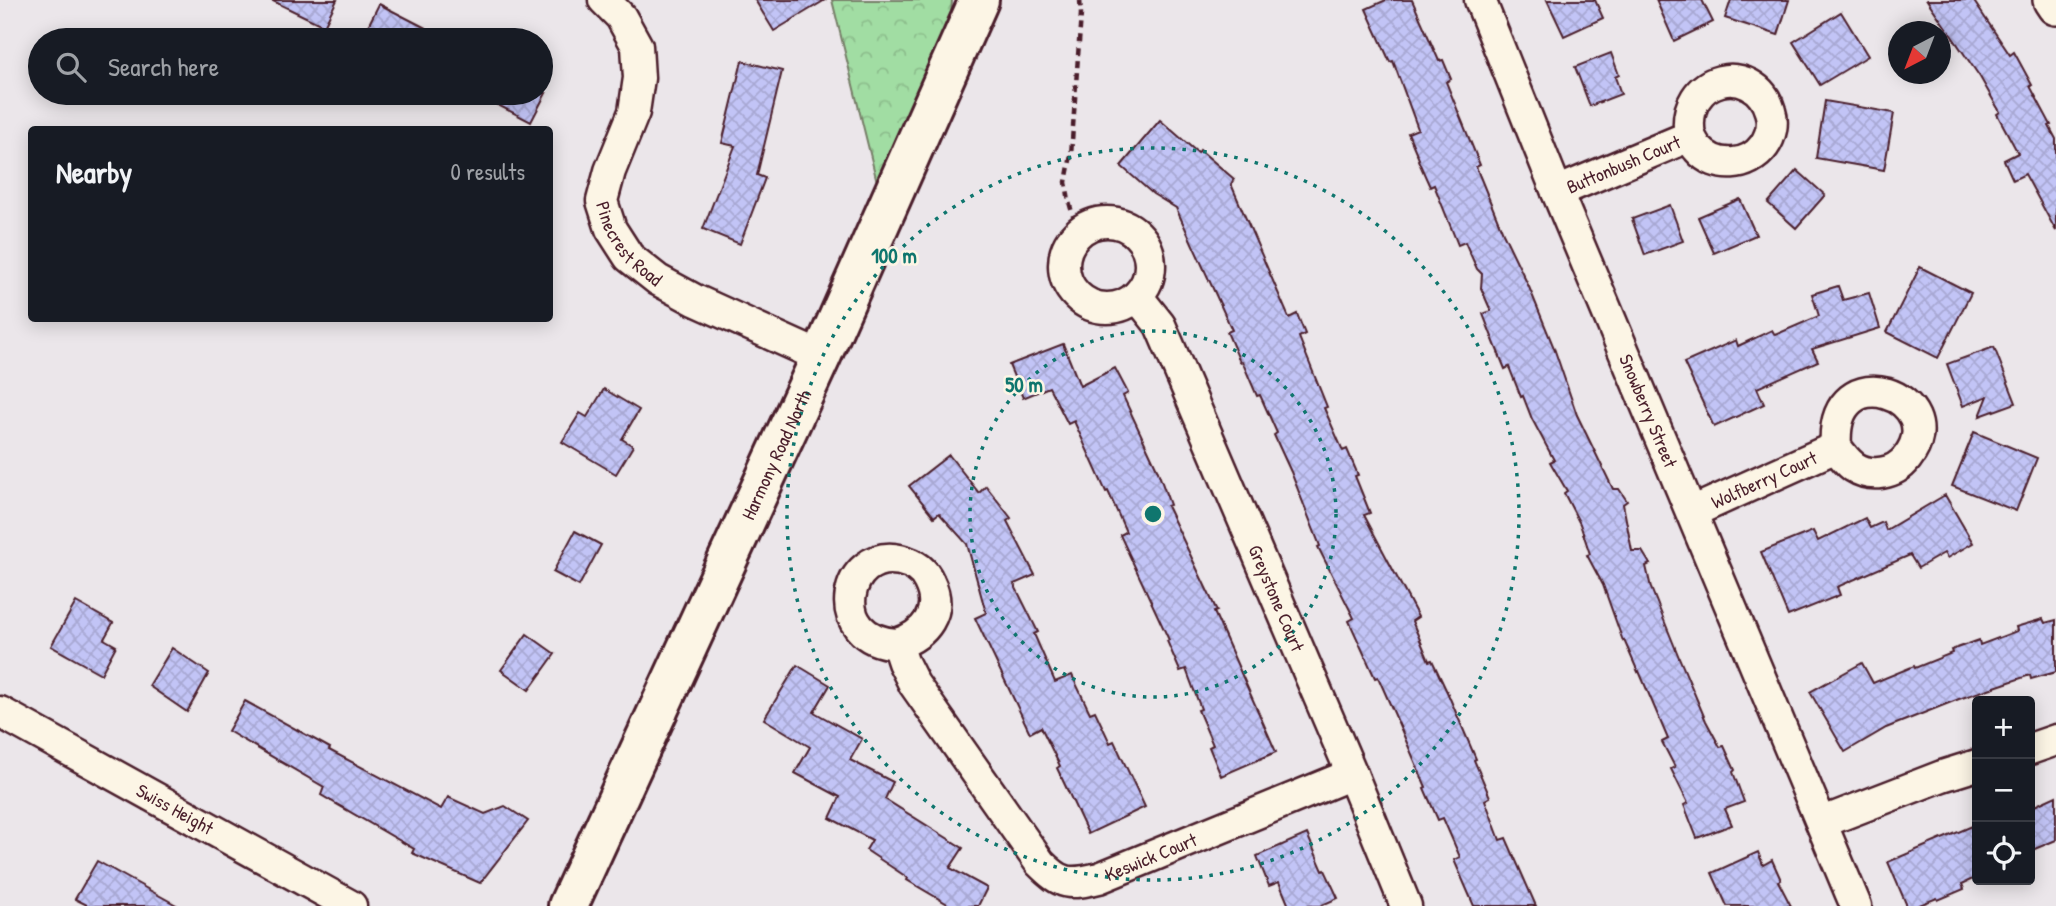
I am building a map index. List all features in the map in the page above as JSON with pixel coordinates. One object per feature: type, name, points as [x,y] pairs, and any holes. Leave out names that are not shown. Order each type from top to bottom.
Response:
[{"type":"main road","name":"Harmony Road North","points":[[568,906],[821,357],[979,0]]},
{"type":"street","name":"Pinecrest Road","points":[[604,0],[621,17],[637,46],[639,78],[634,113],[610,171],[602,201],[611,229],[629,257],[658,280],[695,300],[821,357]]},
{"type":"street","name":"Snowberry Street","points":[[1480,0],[1557,192],[1856,906]]},
{"type":"street","points":[[2052,0],[2056,6]]},
{"type":"street","name":"Buttonbush Court","points":[[1557,192],[1690,136]]},
{"type":"street","points":[[1100,222],[1124,225],[1134,231],[1148,251],[1150,263],[1149,275],[1137,296],[1115,307],[1091,304],[1080,298],[1066,278],[1064,266],[1070,242],[1078,233],[1100,222]]},
{"type":"street","name":"Greystone Court","points":[[1137,296],[1160,325],[1406,906]]},
{"type":"street","name":"Wolfberry Court","points":[[1692,512],[1836,447]]},
{"type":"street","name":"Keswick Court","points":[[897,644],[914,684],[1040,863],[1056,878],[1076,883],[1098,878],[1352,774]]},
{"type":"street","name":"Swiss Height","points":[[0,712],[351,906]]},
{"type":"street","points":[[2035,747],[2056,740]]},
{"type":"street","points":[[1823,822],[1972,767]]},
{"type":"path","points":[[1078,233],[1066,182],[1072,142],[1080,0]]},
{"type":"green space","points":[[832,0],[952,0],[945,103],[877,182]]},
{"type":"building","points":[[271,0],[337,0],[324,26]]},
{"type":"building","points":[[755,0],[825,0],[774,31]]},
{"type":"building","points":[[1386,0],[1412,0],[1439,61],[1443,60],[1451,79],[1446,82],[1480,165],[1476,167],[1554,348],[1577,415],[1613,489],[1619,489],[1627,501],[1623,504],[1632,551],[1642,551],[1650,564],[1646,566],[1651,588],[1678,655],[1706,721],[1720,747],[1724,746],[1735,770],[1733,772],[1744,802],[1725,809],[1732,825],[1697,838],[1684,805],[1688,803],[1671,769],[1675,767],[1662,742],[1668,739],[1623,641],[1603,585],[1587,555],[1590,554],[1580,524],[1564,493],[1567,491],[1550,462],[1554,460],[1523,396],[1521,397],[1509,367],[1505,369],[1483,314],[1491,311],[1481,288],[1482,274],[1465,242],[1458,245],[1434,185],[1430,187],[1418,160],[1408,133],[1418,129],[1393,61],[1390,62],[1366,9]]},
{"type":"building","points":[[1547,0],[1595,0],[1603,18],[1564,36]]},
{"type":"building","points":[[1656,0],[1702,0],[1713,22],[1674,41]]},
{"type":"building","points":[[1731,0],[1789,0],[1778,35],[1725,18]]},
{"type":"building","points":[[1927,0],[1973,0],[2010,55],[2014,52],[2032,85],[2030,86],[2056,139],[2056,231],[2025,174],[2013,180],[2004,160],[2018,153],[1997,114],[2000,112],[1951,35],[1951,21],[1941,21]]},
{"type":"building","points":[[379,4],[426,28],[367,28]]},
{"type":"building","points":[[1841,12],[1868,56],[1820,85],[1793,42]]},
{"type":"building","points":[[1611,53],[1619,75],[1615,77],[1621,94],[1590,106],[1575,67]]},
{"type":"building","points":[[742,61],[782,71],[757,175],[765,178],[740,244],[703,229],[735,146],[722,143]]},
{"type":"building","points":[[1825,101],[1894,113],[1884,170],[1816,158]]},
{"type":"building","points":[[498,105],[540,105],[531,122]]},
{"type":"building","points":[[1160,120],[1198,153],[1200,150],[1234,179],[1231,184],[1289,318],[1297,314],[1305,334],[1299,337],[1327,407],[1324,408],[1343,451],[1347,449],[1358,475],[1355,476],[1370,513],[1364,515],[1418,617],[1412,621],[1476,759],[1474,760],[1490,797],[1485,800],[1500,840],[1506,838],[1536,906],[1474,906],[1454,860],[1460,857],[1443,818],[1438,820],[1378,677],[1375,678],[1349,621],[1354,618],[1318,547],[1320,546],[1291,472],[1274,435],[1277,433],[1260,395],[1257,396],[1242,361],[1240,362],[1227,332],[1232,330],[1176,208],[1153,194],[1121,166]]},
{"type":"building","points":[[1797,170],[1825,195],[1796,228],[1768,203]]},
{"type":"building","points":[[1740,199],[1756,235],[1714,253],[1698,217]]},
{"type":"building","points":[[1670,205],[1683,241],[1645,255],[1632,219]]},
{"type":"building","points":[[1920,267],[1971,293],[1938,358],[1887,332]]},
{"type":"building","points":[[1838,286],[1843,300],[1869,293],[1880,328],[1812,349],[1818,361],[1757,388],[1764,404],[1714,427],[1684,363],[1736,340],[1738,346],[1772,330],[1775,335],[1819,316],[1812,294]]},
{"type":"building","points":[[1063,344],[1080,386],[1115,368],[1128,393],[1123,396],[1157,469],[1170,505],[1167,506],[1217,611],[1214,612],[1276,752],[1221,776],[1209,747],[1213,745],[1198,710],[1201,709],[1186,669],[1180,671],[1167,641],[1169,640],[1120,535],[1126,532],[1074,421],[1068,424],[1049,387],[1023,398],[1009,365]]},
{"type":"building","points":[[1994,347],[2016,403],[1980,416],[1988,396],[1963,406],[1947,364]]},
{"type":"building","points":[[604,389],[639,410],[622,439],[633,446],[616,474],[562,442],[580,413],[587,417]]},
{"type":"building","points":[[1974,432],[2037,458],[2016,511],[1952,486]]},
{"type":"building","points":[[949,455],[979,493],[986,486],[1011,518],[1007,521],[1035,575],[1014,584],[1038,632],[1034,634],[1055,682],[1072,675],[1090,713],[1095,711],[1110,743],[1114,741],[1145,807],[1088,834],[1041,727],[1030,733],[975,618],[986,613],[967,544],[939,513],[934,517],[909,486]]},
{"type":"building","points":[[1945,495],[1973,543],[1947,558],[1944,553],[1918,568],[1910,555],[1837,587],[1840,595],[1788,616],[1761,552],[1813,531],[1818,541],[1865,518],[1870,528],[1883,522],[1886,530]]},
{"type":"building","points":[[575,531],[601,545],[579,586],[553,572]]},
{"type":"building","points":[[76,602],[113,623],[104,639],[116,646],[101,674],[51,646]]},
{"type":"building","points":[[2043,619],[2045,623],[2056,620],[2056,672],[2031,679],[2030,675],[1959,699],[1886,728],[1845,752],[1810,692],[1862,663],[1873,683],[1952,653],[1951,650],[1979,640],[1980,645],[2017,631],[2016,627]]},
{"type":"building","points":[[527,634],[555,654],[529,690],[501,670]]},
{"type":"building","points":[[172,648],[209,673],[187,712],[149,686]]},
{"type":"building","points":[[797,665],[830,685],[814,712],[862,739],[850,760],[893,782],[885,799],[963,848],[950,868],[987,888],[978,906],[951,906],[907,880],[908,878],[866,850],[872,840],[830,818],[840,797],[795,773],[810,747],[764,719]]},
{"type":"building","points":[[245,701],[330,748],[329,750],[441,809],[448,797],[485,814],[505,806],[528,821],[480,883],[412,853],[414,849],[321,795],[324,787],[228,731]]},
{"type":"building","points":[[2056,796],[2056,840],[2035,849],[2035,822],[2035,806]]},
{"type":"building","points":[[1972,826],[1972,879],[1962,884],[1964,889],[1938,900],[1937,898],[1917,906],[1907,906],[1888,862]]},
{"type":"building","points":[[1307,834],[1338,898],[1320,906],[1289,906],[1279,882],[1269,886],[1257,856]]},
{"type":"building","points":[[1758,852],[1763,865],[1772,860],[1781,880],[1778,881],[1791,906],[1727,906],[1712,873]]},
{"type":"building","points":[[97,861],[178,906],[89,906],[75,899]]}]
